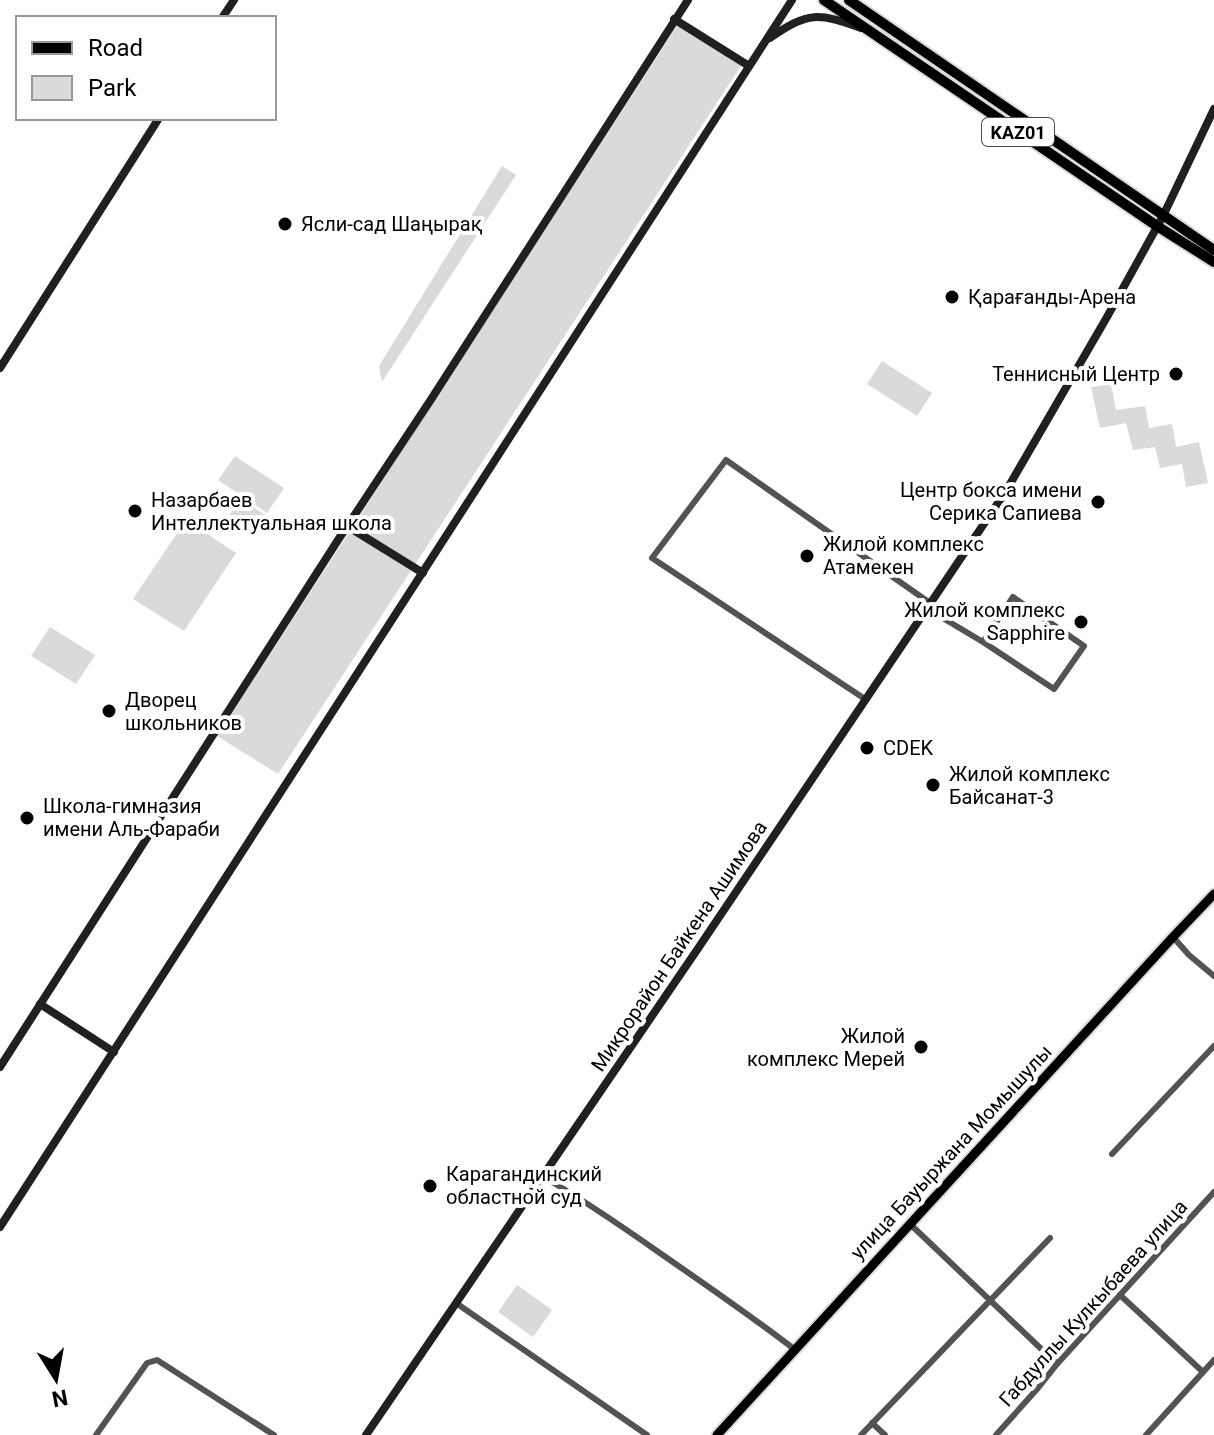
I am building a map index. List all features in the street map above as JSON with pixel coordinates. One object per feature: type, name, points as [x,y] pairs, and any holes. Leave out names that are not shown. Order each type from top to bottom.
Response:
[{"type":"highway","name":"KАZ01","points":[[824,0],[1160,221],[1214,250]]},
{"type":"highway","name":"KАZ01","points":[[849,0],[1214,262]]},
{"type":"main road","points":[[0,1067],[687,0]]},
{"type":"main road","points":[[0,1227],[792,0]]},
{"type":"main road","points":[[766,41],[801,20],[826,16],[867,30]]},
{"type":"main road","points":[[674,19],[749,66]]},
{"type":"main road","name":"Микрорайон Байкена Ашимова","points":[[366,1435],[1015,474],[1160,221],[1214,109]]},
{"type":"main road","points":[[0,368],[158,120]]},
{"type":"main road","points":[[347,526],[423,573]]},
{"type":"main road","name":"улица Бауыржана Момышулы","points":[[717,1435],[1214,894]]},
{"type":"main road","points":[[40,1004],[114,1052]]},
{"type":"street","points":[[865,699],[652,558],[726,460],[928,606],[1054,689],[1084,646],[1013,597],[983,642]]},
{"type":"street","points":[[1173,937],[1214,976]]},
{"type":"street","points":[[1112,1154],[1214,1046]]},
{"type":"street","points":[[542,1176],[637,1236],[794,1349]]},
{"type":"street","name":"Габдуллы Кулкыбаева улица","points":[[996,1435],[1214,1192]]},
{"type":"street","points":[[910,1224],[1057,1364]]},
{"type":"street","points":[[861,1435],[1050,1238]]},
{"type":"street","points":[[1120,1295],[1203,1372]]},
{"type":"street","points":[[456,1303],[647,1435]]},
{"type":"street","points":[[96,1435],[147,1363],[157,1360],[274,1435]]},
{"type":"street","points":[[1146,1435],[1214,1360]]},
{"type":"street","points":[[872,1423],[885,1435]]},
{"type":"green space","points":[[679,23],[741,66],[278,774],[217,736]]},
{"type":"green space","points":[[502,166],[516,175],[382,382],[379,366]]},
{"type":"green space","points":[[882,361],[932,393],[917,416],[867,384]]},
{"type":"green space","points":[[1111,384],[1116,410],[1145,406],[1149,428],[1172,424],[1176,447],[1199,442],[1208,483],[1186,487],[1182,464],[1160,468],[1155,447],[1133,450],[1126,423],[1100,428],[1091,387]]},
{"type":"green space","points":[[235,456],[284,488],[267,513],[218,480]]},
{"type":"green space","points":[[240,499],[267,516],[256,533],[229,516]]},
{"type":"green space","points":[[186,520],[236,553],[184,631],[133,599]]},
{"type":"green space","points":[[50,627],[95,655],[76,684],[31,656]]},
{"type":"green space","points":[[517,1285],[552,1310],[533,1337],[498,1312]]},
{"type":"place","name":"Ясли-сад Шаңырақ","points":[[285,224]]},
{"type":"place","name":"Қарағанды-Арена","points":[[952,297]]},
{"type":"place","name":"Теннисный Центр","points":[[1176,374]]},
{"type":"place","name":"Центр бокса имени Серика Сапиева","points":[[1098,502]]},
{"type":"place","name":"Назарбаев Интеллектуальная школа","points":[[135,511]]},
{"type":"place","name":"Жилой комплекс Атамекен","points":[[807,556]]},
{"type":"place","name":"Жилой комплекс Sapphire","points":[[1081,622]]},
{"type":"place","name":"Дворец школьников","points":[[109,711]]},
{"type":"place","name":"CDEK","points":[[867,748]]},
{"type":"place","name":"Жилой комплекс Байсанат-3","points":[[933,785]]},
{"type":"place","name":"Школа-гимназия имени Аль-Фараби","points":[[27,818]]},
{"type":"place","name":"Жилой комплекс Мерей","points":[[921,1047]]},
{"type":"place","name":"Карагандинский областной суд","points":[[430,1186]]}]
